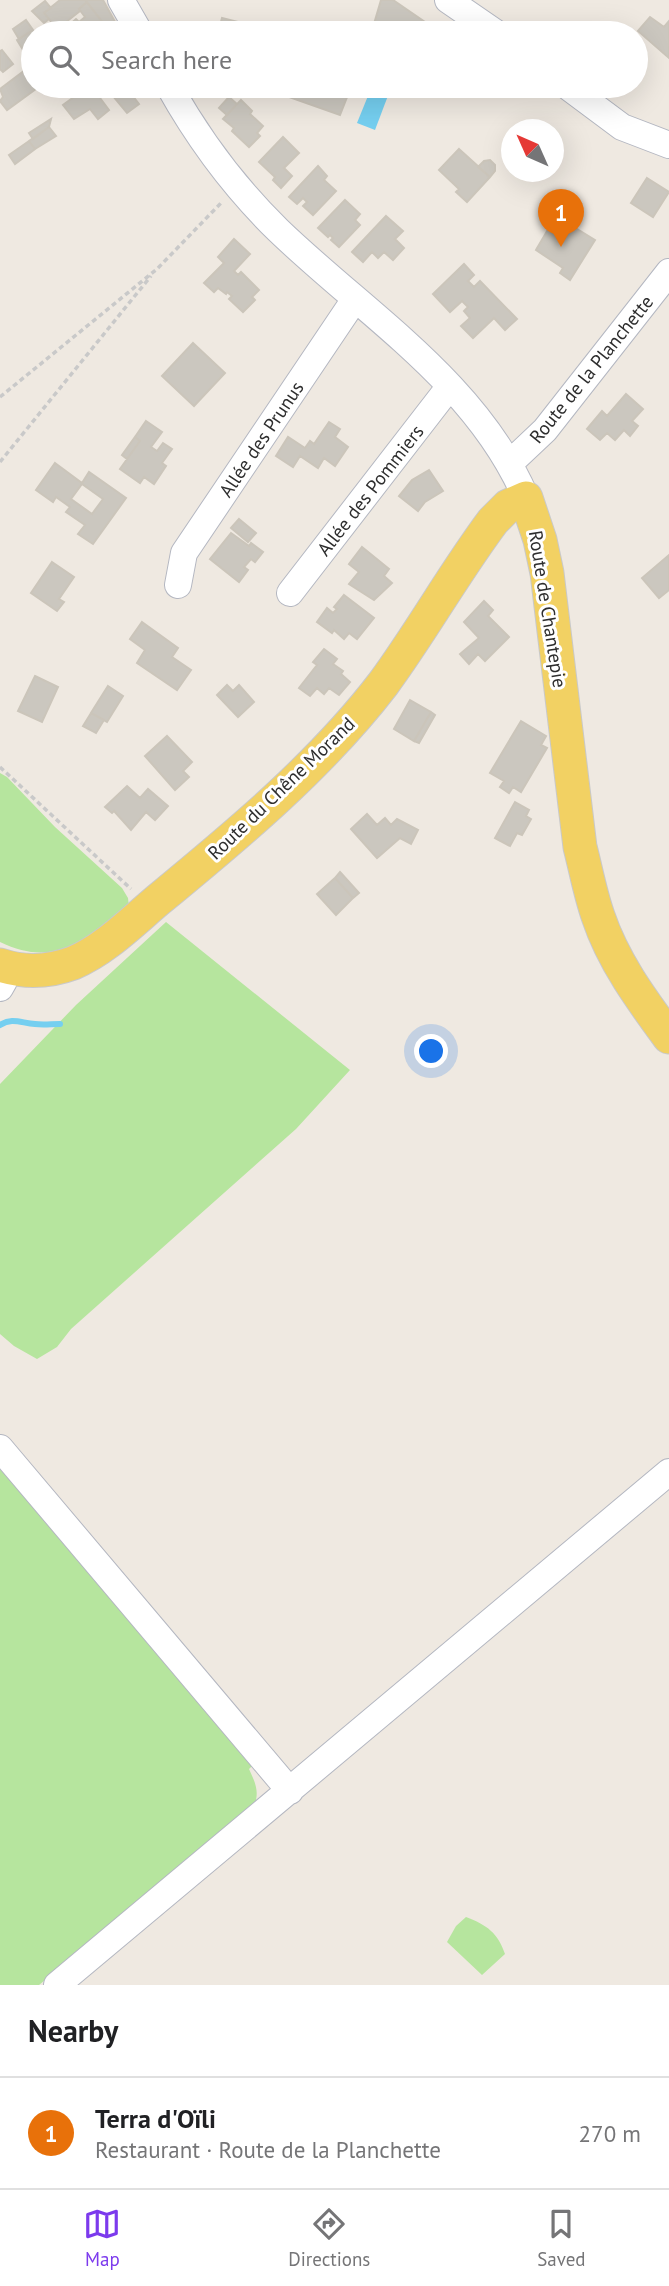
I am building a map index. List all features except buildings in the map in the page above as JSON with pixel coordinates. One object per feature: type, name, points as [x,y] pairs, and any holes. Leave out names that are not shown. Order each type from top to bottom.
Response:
[{"type":"main road","name":"Route du Chêne Morand","points":[[2,974],[39,971],[73,963],[97,949],[235,835],[335,738],[382,685],[493,521],[509,506],[526,498]]},
{"type":"main road","name":"Route de Chantepie","points":[[526,498],[540,540],[547,573],[579,835],[590,891],[598,918],[625,974],[669,1037]]},
{"type":"street","points":[[121,0],[132,21]]},
{"type":"street","points":[[448,0],[478,21]]},
{"type":"street","name":"Route de Chantepie","points":[[177,98],[237,187],[279,231],[450,386],[484,425],[510,463],[526,498]]},
{"type":"street","points":[[583,98],[622,127],[669,145]]},
{"type":"street","name":"Route de la Planchette","points":[[510,463],[551,423],[669,272]]},
{"type":"street","name":"Allée des Prunus","points":[[178,585],[184,553],[355,299]]},
{"type":"street","name":"Allée des Pommiers","points":[[290,593],[450,386]]},
{"type":"street","points":[[0,1448],[290,1791]]},
{"type":"street","points":[[57,1985],[669,1472]]},
{"type":"path","points":[[0,462],[157,269],[237,187]]},
{"type":"path","points":[[0,397],[157,269]]},
{"type":"path","points":[[0,767],[111,868],[148,909]]},
{"type":"green space","points":[[0,773],[122,888],[128,898],[129,907],[99,930],[69,947],[37,952],[20,950],[0,942]]},
{"type":"green space","points":[[166,922],[350,1070],[296,1129],[71,1329],[57,1347],[37,1359],[14,1346],[0,1334],[0,1084],[76,1005]]},
{"type":"green space","points":[[0,1455],[256,1762],[249,1769],[257,1792],[254,1806],[39,1985],[0,1985]]},
{"type":"green space","points":[[466,1917],[491,1931],[499,1940],[505,1954],[482,1975],[447,1942],[456,1926]]},
{"type":"water","points":[[367,98],[387,98],[375,130],[357,123]]},
{"type":"waterway","points":[[0,1025],[13,1021],[60,1024]]},
{"type":"place","name":"Terra d'Oïli","points":[[561,247]]}]
